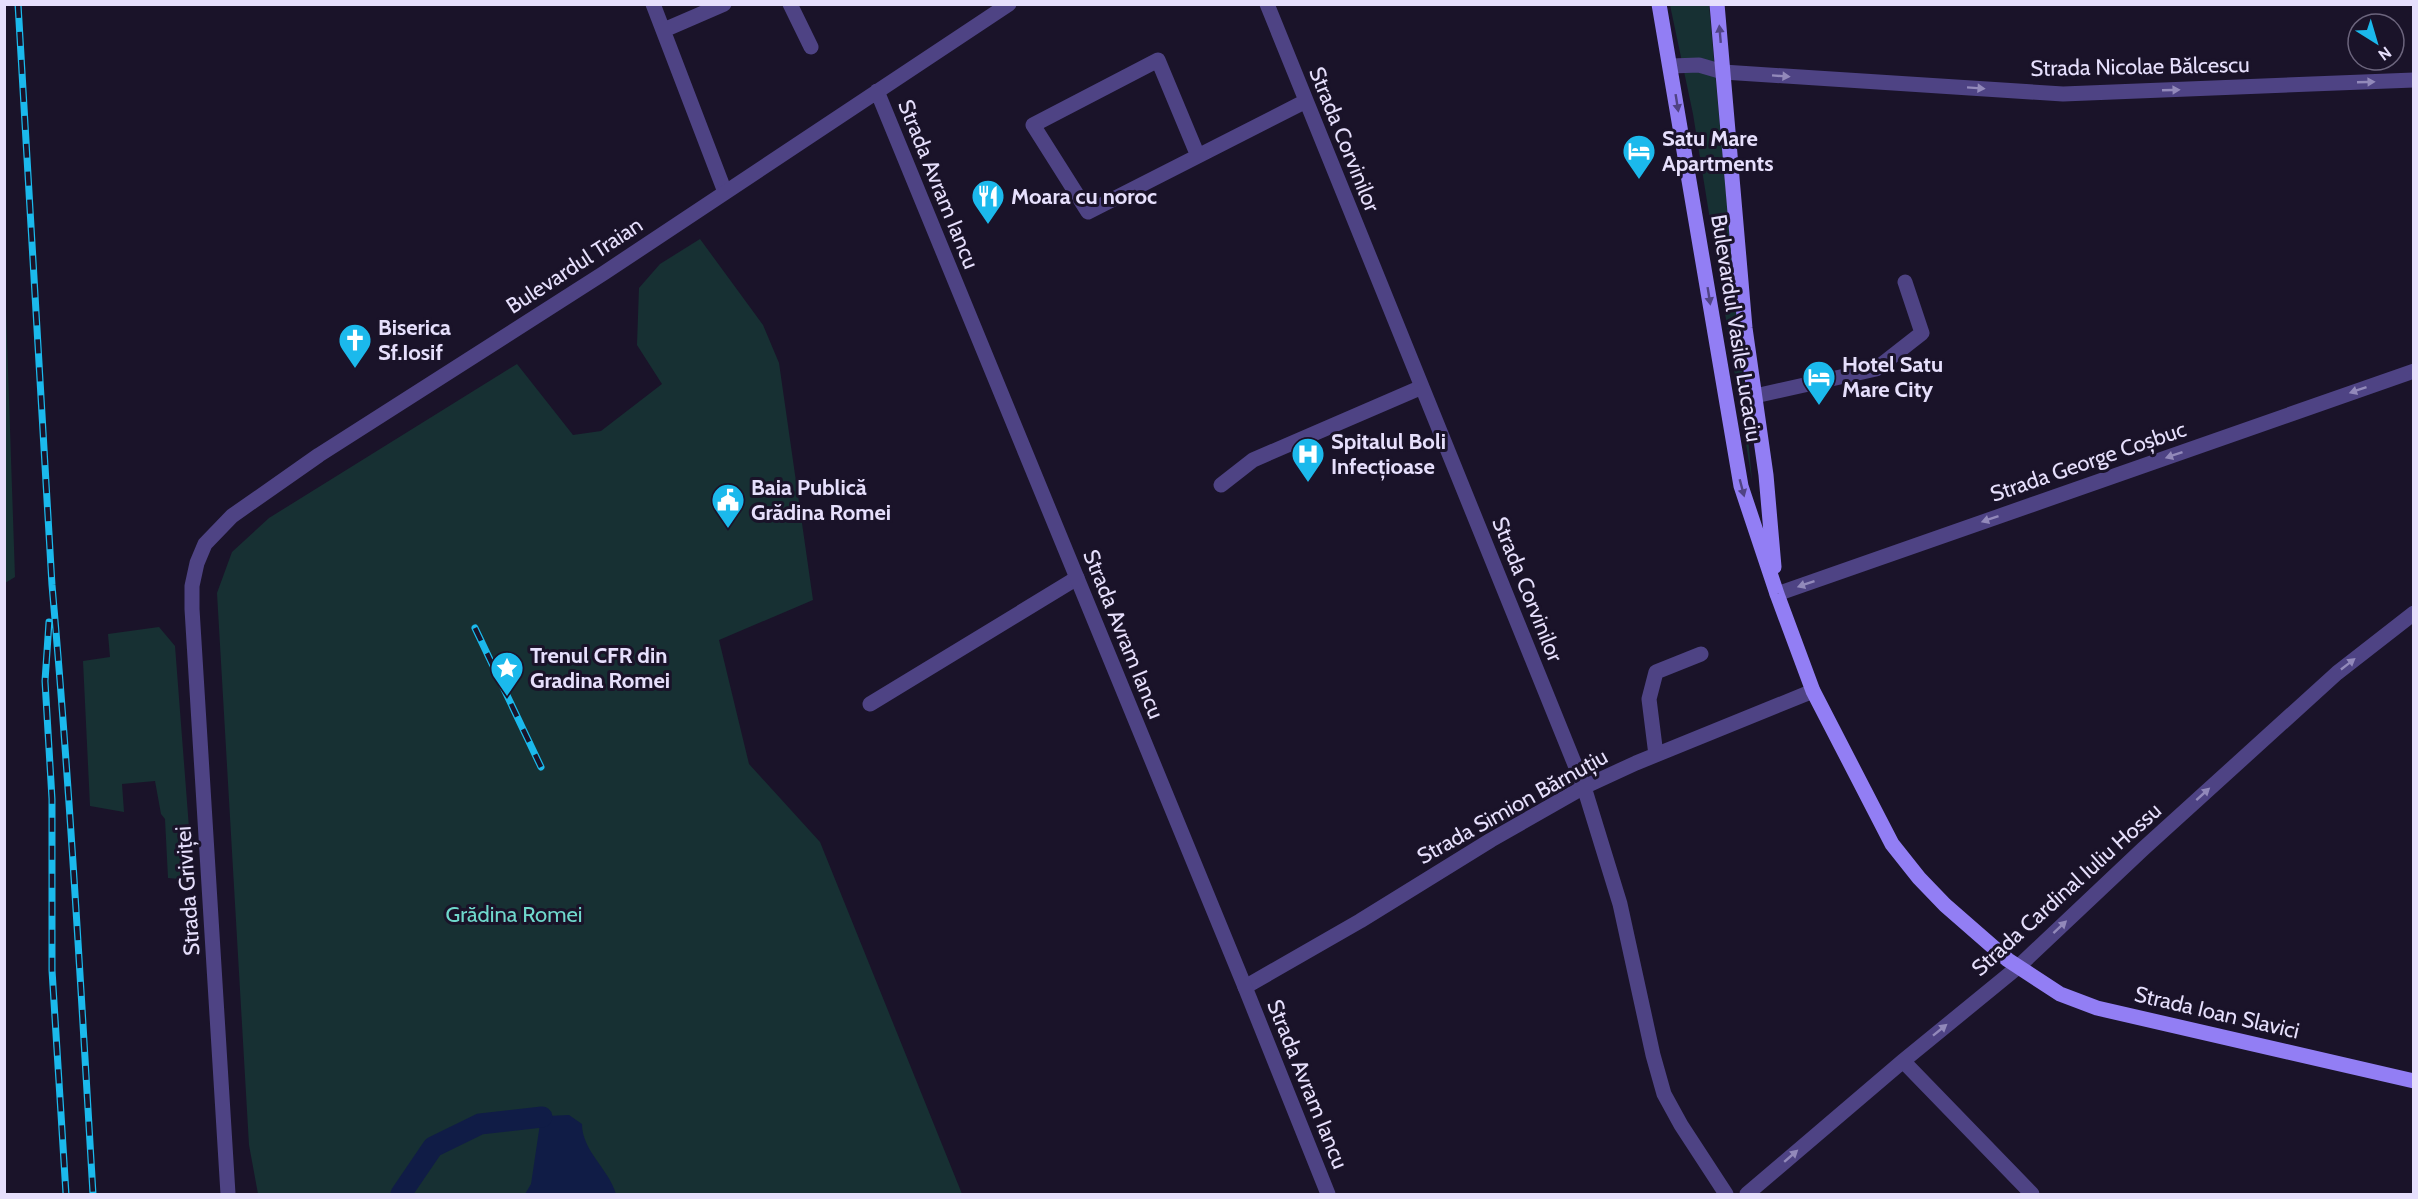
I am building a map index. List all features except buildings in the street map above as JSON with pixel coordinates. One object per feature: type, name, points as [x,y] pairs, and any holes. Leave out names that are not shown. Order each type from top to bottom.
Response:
[{"type":"main road","name":"Bulevardul Vasile Lucaciu","points":[[1659,4],[1741,486],[1777,594],[1814,691],[1892,844],[1945,905],[2018,967]]},
{"type":"main road","name":"Bulevardul Vasile Lucaciu","points":[[1717,4],[1745,328],[1766,475],[1777,594]]},
{"type":"main road","name":"Strada Ioan Slavici","points":[[2018,967],[2060,994],[2097,1008],[2414,1081]]},
{"type":"street","points":[[653,4],[725,192]]},
{"type":"street","points":[[664,30],[724,4]]},
{"type":"street","points":[[790,4],[811,47]]},
{"type":"street","name":"Bulevardul Traian","points":[[192,586],[197,563],[205,544],[217,529],[250,502],[319,454],[576,291],[1009,4]]},
{"type":"street","name":"Strada Corvinilor","points":[[1267,4],[1584,788],[1620,904],[1653,1055],[1664,1094],[1681,1125],[1726,1194]]},
{"type":"street","points":[[1198,156],[1158,60],[1033,125],[1088,212],[1198,156],[1306,101]]},
{"type":"street","points":[[1671,66],[1699,65],[1723,72]]},
{"type":"street","name":"Strada Nicolae Bălcescu","points":[[1723,72],[2063,94],[2414,80]]},
{"type":"street","name":"Strada Avram Iancu","points":[[877,91],[1328,1194]]},
{"type":"street","points":[[1755,396],[1876,369],[1922,333],[1905,282]]},
{"type":"street","name":"Strada George Coșbuc","points":[[1777,594],[2414,371]]},
{"type":"street","points":[[1221,485],[1253,460],[1422,387]]},
{"type":"street","points":[[870,704],[1077,578]]},
{"type":"street","name":"Strada Griviței","points":[[192,586],[228,1194]]},
{"type":"street","name":"Strada Cardinal Iuliu Hossu","points":[[1747,1194],[2018,967],[2143,849],[2337,673],[2414,613]]},
{"type":"street","points":[[1656,755],[1649,699],[1656,672],[1701,654]]},
{"type":"street","name":"Strada Simion Bărnuțiu","points":[[1245,987],[1360,921],[1491,840],[1584,788],[1656,755],[1814,691]]},
{"type":"street","points":[[1903,1061],[1976,1139],[2032,1194]]},
{"type":"green space","points":[[1670,5],[1709,5],[1752,481],[1693,114]]},
{"type":"green space","name":"Grădina Romei","points":[[700,239],[763,325],[779,363],[813,600],[719,640],[749,764],[820,842],[962,1194],[258,1194],[249,1145],[217,593],[232,552],[269,518],[517,364],[573,435],[601,431],[662,384],[637,345],[639,288],[660,264]]},
{"type":"green space","points":[[5,281],[15,577],[5,583],[4,582]]},
{"type":"green space","points":[[159,627],[175,646],[193,880],[168,878],[165,819],[161,814],[155,781],[122,784],[124,812],[90,806],[83,661],[110,657],[108,634]]},
{"type":"water","points":[[569,1115],[582,1124],[586,1143],[608,1176],[616,1194],[525,1194],[531,1184],[541,1117],[480,1124],[434,1147],[401,1194],[393,1194],[431,1143],[481,1119]]},
{"type":"waterway","points":[[401,1194],[433,1147],[480,1124],[542,1117]]},
{"type":"railway","points":[[18,4],[52,585],[70,813],[93,1194]]},
{"type":"railway","points":[[49,622],[45,681],[52,799],[52,970],[66,1194]]},
{"type":"railway","points":[[475,628],[541,767]]},
{"type":"place","name":"Satu Mare Apartments","points":[[1639,180]]},
{"type":"place","name":"Moara cu noroc","points":[[988,225]]},
{"type":"place","name":"Biserica Sf.Iosif","points":[[355,369]]},
{"type":"place","name":"Hotel Satu Mare City","points":[[1819,406]]},
{"type":"place","name":"Spitalul Boli Infecțioase","points":[[1308,483]]},
{"type":"place","name":"Baia Publică Grădina Romei","points":[[728,529]]},
{"type":"place","name":"Trenul CFR din Gradina Romei","points":[[507,697]]}]
